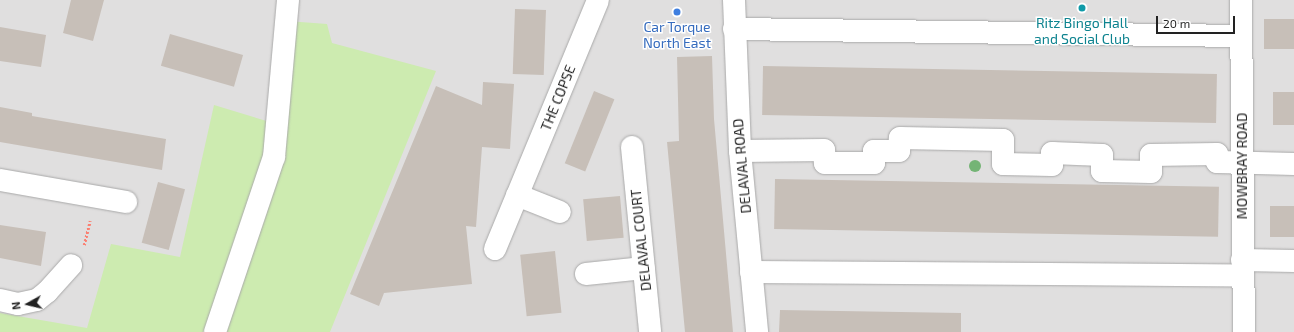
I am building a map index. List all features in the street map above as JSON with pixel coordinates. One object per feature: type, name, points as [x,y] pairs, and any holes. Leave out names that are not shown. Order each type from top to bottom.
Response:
[{"type":"street","points":[[215,332],[274,157],[288,0]]},
{"type":"street","name":"THE COPSE","points":[[495,249],[598,0]]},
{"type":"street","name":"DELAVAL ROAD","points":[[734,0],[740,151],[757,332]]},
{"type":"street","name":"MOWBRAY ROAD","points":[[1241,0],[1242,267],[1244,332]]},
{"type":"street","points":[[734,29],[1241,36]]},
{"type":"street","points":[[740,151],[824,150],[825,163],[874,163],[874,151],[900,150],[900,138],[1003,140],[1003,164],[1052,165],[1052,153],[1102,155],[1102,171],[1151,172],[1151,155],[1217,154],[1217,162],[1294,164]]},
{"type":"street","name":"DELAVAL COURT","points":[[632,147],[650,332]]},
{"type":"street","points":[[0,180],[126,202]]},
{"type":"street","points":[[518,195],[560,212]]},
{"type":"street","points":[[751,272],[1242,267],[1294,261]]},
{"type":"street","points":[[0,300],[18,304],[37,300],[47,292],[71,265]]},
{"type":"street","points":[[586,274],[644,268]]},
{"type":"path","points":[[71,265],[86,243],[96,197]]},
{"type":"shaded area","points":[[0,0],[1294,0],[1294,332],[0,332]]},
{"type":"green space","points":[[287,21],[327,24],[332,43],[436,71],[330,332],[0,332],[0,313],[87,328],[111,244],[180,257],[214,105],[273,123]]},
{"type":"building","points":[[71,0],[104,0],[93,41],[63,33]]},
{"type":"building","points":[[515,9],[546,10],[544,75],[513,74]]},
{"type":"building","points":[[1264,19],[1294,19],[1294,49],[1264,49]]},
{"type":"building","points":[[0,27],[46,35],[41,67],[0,61]]},
{"type":"building","points":[[170,34],[243,55],[234,87],[161,66]]},
{"type":"building","points":[[712,56],[714,119],[733,332],[685,332],[667,142],[679,141],[677,57]]},
{"type":"building","points":[[763,66],[1217,74],[1216,123],[762,115]]},
{"type":"building","points":[[483,82],[514,84],[510,149],[482,147],[476,227],[466,226],[472,284],[384,293],[379,306],[350,294],[436,86],[482,105]]},
{"type":"building","points":[[594,91],[614,99],[585,172],[565,163]]},
{"type":"building","points":[[1273,92],[1294,92],[1294,125],[1273,125]]},
{"type":"building","points":[[0,107],[32,113],[32,116],[166,139],[162,170],[0,142]]},
{"type":"building","points":[[775,179],[1219,187],[1218,237],[774,229]]},
{"type":"building","points":[[158,182],[185,189],[169,250],[142,243]]},
{"type":"building","points":[[620,196],[624,238],[587,241],[583,199]]},
{"type":"building","points":[[1270,206],[1294,206],[1294,237],[1270,237]]},
{"type":"building","points":[[0,225],[46,232],[41,266],[0,258]]},
{"type":"building","points":[[555,251],[561,313],[527,316],[520,255]]},
{"type":"building","points":[[780,310],[961,313],[961,332],[779,332]]},
{"type":"place","name":"Ritz Bingo Hall and Social Club","points":[[1082,8]]},
{"type":"place","name":"Car Torque North East","points":[[677,12]]}]
